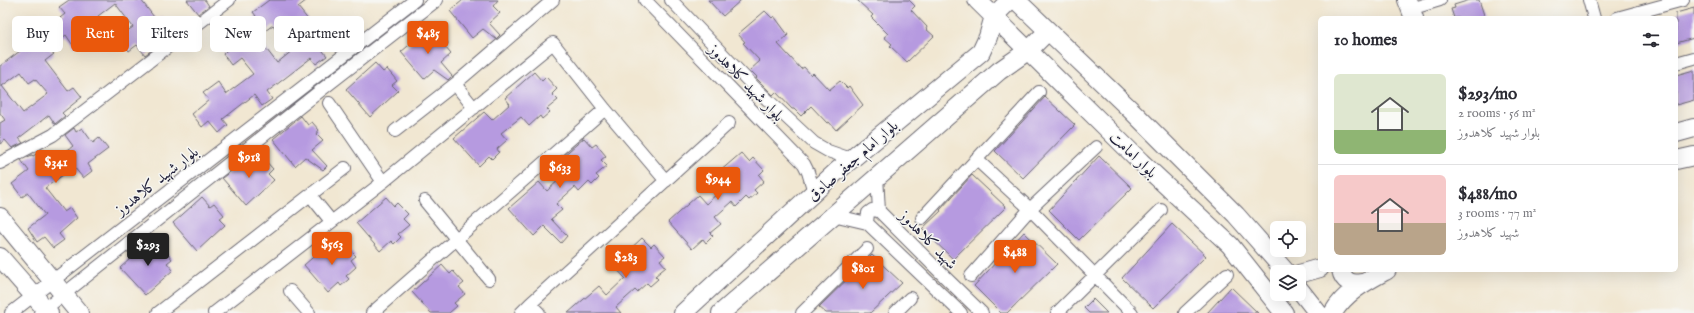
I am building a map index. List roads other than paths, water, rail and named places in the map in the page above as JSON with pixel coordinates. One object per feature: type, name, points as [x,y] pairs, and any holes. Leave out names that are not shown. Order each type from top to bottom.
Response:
[{"type":"street","points":[[0,163],[53,135],[229,0]]},
{"type":"street","name":"بلوار شهید کلاهدوز","points":[[12,313],[42,308],[57,288],[415,0]]},
{"type":"street","name":"بلوار شهید کلاهدوز","points":[[42,308],[57,288],[320,91],[437,0]]},
{"type":"street","points":[[395,131],[455,84],[553,0]]},
{"type":"street","name":"بلوار شهید کلاهدوز","points":[[645,0],[804,164],[814,192]]},
{"type":"street","name":"بلوار شهید کلاهدوز","points":[[670,0],[756,89],[814,144],[828,151],[852,159]]},
{"type":"street","name":"بلوار امامت","points":[[977,0],[1141,162],[1230,245],[1270,286]]},
{"type":"street","name":"بلوار امام جعفر صادق","points":[[682,313],[814,192],[981,52],[988,37],[994,16],[1010,0]]},
{"type":"street","name":"بلوار امامت","points":[[1016,0],[1133,112],[1236,215],[1280,265]]},
{"type":"street","points":[[1410,9],[1440,0]]},
{"type":"street","points":[[1589,0],[1593,16]]},
{"type":"street","points":[[1624,16],[1683,0]]},
{"type":"street","name":"بلوار امام جعفر صادق","points":[[721,313],[999,71],[1029,50],[1048,31]]},
{"type":"street","points":[[214,313],[383,182],[553,43],[605,109],[666,181]]},
{"type":"street","points":[[981,52],[992,52],[997,56],[1001,65],[999,71]]},
{"type":"street","points":[[1678,62],[1694,58]]},
{"type":"street","points":[[455,84],[474,108]]},
{"type":"street","points":[[922,218],[1039,92]]},
{"type":"street","points":[[329,103],[383,182]]},
{"type":"street","points":[[372,313],[605,109]]},
{"type":"street","points":[[521,313],[534,309],[666,181],[729,123]]},
{"type":"street","points":[[1678,133],[1694,128]]},
{"type":"street","points":[[970,276],[1030,209],[1096,147]]},
{"type":"street","points":[[1678,160],[1694,156]]},
{"type":"street","points":[[976,159],[1030,209],[1132,313]]},
{"type":"street","points":[[158,313],[345,168]]},
{"type":"street","name":"شهید کلاهدوز","points":[[877,176],[879,211],[948,282],[982,313]]},
{"type":"street","points":[[310,195],[331,221]]},
{"type":"street","points":[[425,201],[489,279]]},
{"type":"street","points":[[833,215],[867,223],[868,213],[872,210],[879,211]]},
{"type":"street","points":[[1057,313],[1161,210]]},
{"type":"street","points":[[0,217],[79,313]]},
{"type":"street","name":"شهید کلاهدوز","points":[[867,223],[961,313]]},
{"type":"street","points":[[802,313],[867,249]]},
{"type":"street","points":[[0,257],[42,308]]},
{"type":"street","points":[[1306,272],[1318,269]]},
{"type":"street","points":[[1341,272],[1346,281],[1354,284],[1361,283],[1384,272]]},
{"type":"street","points":[[1185,313],[1227,274]]},
{"type":"street","points":[[938,292],[948,282]]},
{"type":"street","points":[[1333,313],[1337,306],[1361,283]]},
{"type":"street","points":[[290,291],[309,313]]},
{"type":"street","points":[[895,313],[910,298]]},
{"type":"street","points":[[1306,298],[1318,313]]},
{"type":"street","name":"بلوار امامت","points":[[1278,301],[1284,313]]}]
